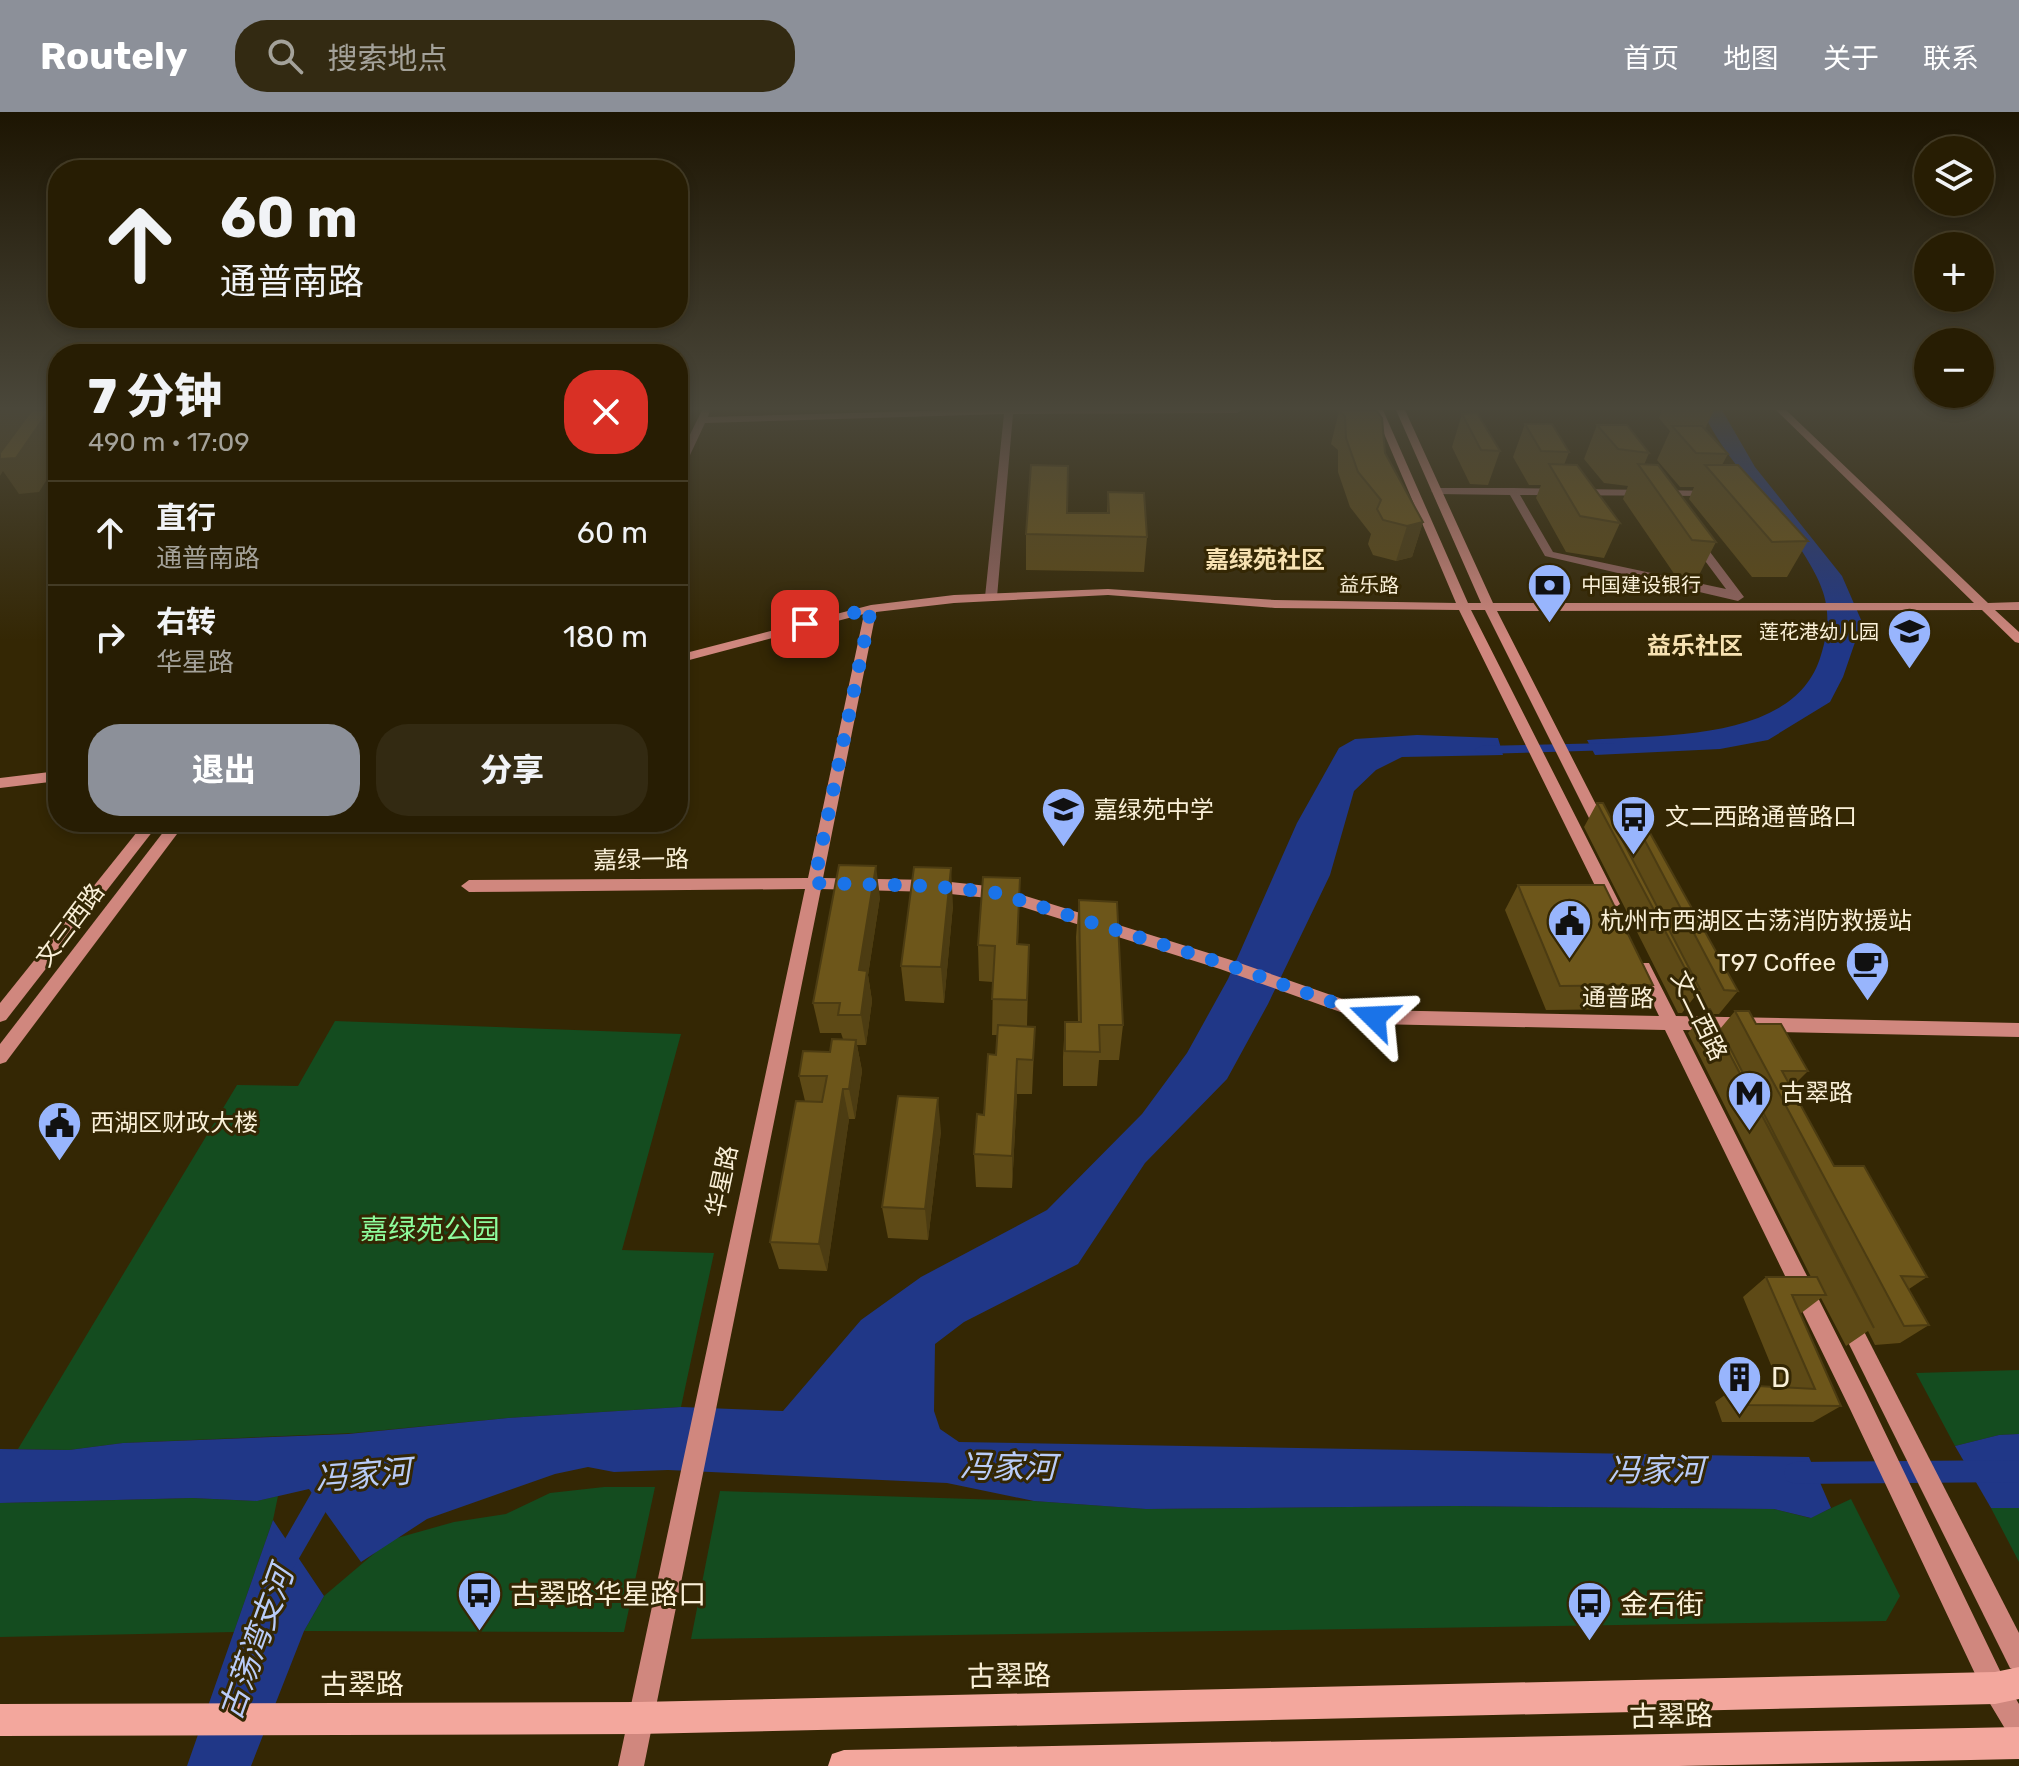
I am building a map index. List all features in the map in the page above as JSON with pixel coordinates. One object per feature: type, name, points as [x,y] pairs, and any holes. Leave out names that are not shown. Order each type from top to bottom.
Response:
[{"type":"main road","name":"古翠路","points":[[0,1720],[638,1718],[2007,1686]]},
{"type":"main road","name":"古翠路","points":[[844,1766],[1233,1762],[2019,1743]]},
{"type":"street","points":[[991,597],[1002,487]]},
{"type":"street","points":[[1411,487],[1463,606],[1619,919]]},
{"type":"street","points":[[1434,487],[1489,607],[1609,845]]},
{"type":"street","points":[[1861,487],[2019,639]]},
{"type":"street","points":[[1436,491],[1723,493]]},
{"type":"street","points":[[1513,491],[1549,554],[1741,600]]},
{"type":"street","points":[[1660,492],[1668,504]]},
{"type":"street","points":[[1685,527],[1741,600]]},
{"type":"street","name":"益乐路","points":[[688,656],[871,609],[991,597],[1108,592],[1275,604],[1489,607],[1741,600],[1812,605],[2019,606]]},
{"type":"street","name":"华星路","points":[[631,1766],[638,1718],[871,609]]},
{"type":"street","points":[[0,783],[48,777]]},
{"type":"street","name":"文三西路","points":[[0,1015],[145,832]]},
{"type":"street","name":"文三西路","points":[[0,1057],[171,832]]},
{"type":"street","name":"嘉绿一路","points":[[469,886],[814,883],[932,886],[997,893],[1225,964]]},
{"type":"street","name":"文二西路","points":[[1633,946],[1920,1532],[2007,1686],[2019,1728]]},
{"type":"street","name":"通普路","points":[[1225,964],[1374,1017],[2019,1030]]},
{"type":"street","points":[[1842,1307],[2019,1659]]},
{"type":"green space","name":"嘉绿苑公园","points":[[335,1021],[681,1034],[622,1250],[714,1253],[681,1407],[508,1418],[354,1433],[123,1443],[69,1450],[18,1449],[237,1085],[298,1086]]},
{"type":"green space","points":[[2019,1370],[2019,1434],[1999,1435],[1955,1446],[1916,1373]]},
{"type":"green space","points":[[604,1487],[655,1487],[624,1632],[304,1631],[324,1596],[390,1540],[454,1522],[506,1514],[550,1493]]},
{"type":"green space","points":[[720,1491],[1034,1501],[1147,1509],[1455,1506],[1774,1509],[1810,1518],[1851,1499],[1900,1596],[1886,1621],[691,1639]]},
{"type":"green space","points":[[278,1496],[273,1520],[234,1632],[0,1637],[0,1503],[192,1498],[257,1501]]},
{"type":"green space","points":[[1991,1508],[2019,1508],[2019,1562]]},
{"type":"water","points":[[1754,487],[1771,487],[1842,576],[1862,622],[1843,677],[1830,702],[1768,740],[1720,749],[1595,755],[1587,740],[1687,734],[1722,728],[1755,719],[1784,705],[1807,684],[1821,655],[1827,612],[1816,575],[1788,530]]},
{"type":"water","points":[[1417,735],[1498,738],[1503,755],[1402,757],[1376,770],[1354,791],[1330,875],[1268,1004],[1227,1079],[1145,1163],[1078,1264],[964,1322],[935,1344],[934,1411],[940,1429],[959,1442],[1809,1457],[1831,1508],[1811,1518],[1774,1509],[1455,1506],[1146,1509],[1034,1501],[947,1483],[668,1470],[614,1472],[588,1467],[555,1474],[427,1519],[361,1562],[309,1489],[257,1501],[192,1498],[0,1503],[0,1449],[69,1450],[123,1443],[348,1434],[508,1418],[681,1407],[783,1411],[861,1320],[921,1277],[1047,1210],[1142,1114],[1187,1053],[1228,979],[1297,823],[1339,748],[1355,739]]},
{"type":"water","points":[[2019,1434],[2019,1508],[1991,1508],[1955,1446],[1999,1435]]},
{"type":"water","points":[[273,1520],[324,1596],[304,1631],[251,1766],[187,1766]]},
{"type":"building","points":[[1029,487],[1068,487],[1067,513],[1109,513],[1108,492],[1144,493],[1147,537],[1026,534]]},
{"type":"building","points":[[1370,487],[1404,487],[1423,522],[1407,526],[1383,520],[1377,509],[1381,500]]},
{"type":"building","points":[[1563,487],[1593,487],[1620,523],[1580,516]]},
{"type":"building","points":[[1654,487],[1675,487],[1716,542],[1692,540]]},
{"type":"building","points":[[1724,487],[1758,487],[1808,541],[1772,542]]},
{"type":"building","points":[[1597,803],[1603,803],[1700,989],[1696,989]]},
{"type":"building","points":[[1625,803],[1638,803],[1649,824],[1645,824],[1738,991],[1724,990]]},
{"type":"building","points":[[839,865],[876,866],[859,970],[867,971],[861,1015],[838,1015],[840,1003],[813,1003]]},
{"type":"building","points":[[914,867],[951,868],[941,967],[901,966]]},
{"type":"building","points":[[983,877],[1020,878],[1017,944],[1029,945],[1027,1000],[992,999],[995,946],[978,945]]},
{"type":"building","points":[[1518,885],[1604,885],[1653,985],[1560,986]]},
{"type":"building","points":[[1079,900],[1117,902],[1123,1025],[1099,1025],[1100,1052],[1065,1051],[1065,1022],[1081,1022]]},
{"type":"building","points":[[1706,1009],[1710,1009],[1874,1328]]},
{"type":"building","points":[[1735,1011],[1749,1011],[1756,1024],[1781,1024],[1808,1071],[1782,1071],[1834,1166],[1864,1166],[1927,1277],[1901,1276],[1929,1325],[1904,1326]]},
{"type":"building","points":[[998,1025],[1035,1027],[1033,1060],[1017,1059],[1012,1156],[974,1154],[977,1114],[984,1115],[988,1054],[996,1055]]},
{"type":"building","points":[[832,1039],[856,1040],[849,1089],[843,1089],[819,1244],[770,1242],[796,1101],[822,1102],[827,1076],[799,1076],[803,1051],[830,1052]]},
{"type":"building","points":[[898,1096],[938,1098],[925,1209],[882,1207]]},
{"type":"building","points":[[1766,1277],[1817,1277],[1826,1295],[1792,1295],[1841,1406],[1747,1405],[1739,1385],[1815,1389]]},
{"type":"waterway","points":[[1481,750],[1610,747]]},
{"type":"waterway","name":"冯家河","points":[[1795,1473],[2019,1471]]},
{"type":"waterway","name":"古荡湾支河","points":[[282,1566],[328,1486]]},
{"type":"place","name":"中国建设银行","points":[[1550,624]]},
{"type":"place","name":"莲花港幼儿园","points":[[1910,671]]},
{"type":"place","name":"嘉绿苑中学","points":[[1063,849]]},
{"type":"place","name":"文二西路通普路口","points":[[1634,856]]},
{"type":"place","name":"杭州市西湖区古荡消防救援站","points":[[1569,960]]},
{"type":"place","name":"T97 Coffee","points":[[1867,1002]]},
{"type":"place","name":"古翠路","points":[[1750,1132]]},
{"type":"place","name":"西湖区财政大楼","points":[[59,1162]]},
{"type":"place","name":"D","points":[[1740,1416]]},
{"type":"place","name":"古翠路华星路口","points":[[479,1633]]},
{"type":"place","name":"金石街","points":[[1589,1643]]},
{"type":"district","name":"嘉绿苑社区","points":[[1265,560]]},
{"type":"district","name":"益乐社区","points":[[1695,646]]},
{"type":"route","points":[[805,624],[871,609],[814,883],[932,886],[997,893],[1225,964],[1374,1017]]}]
